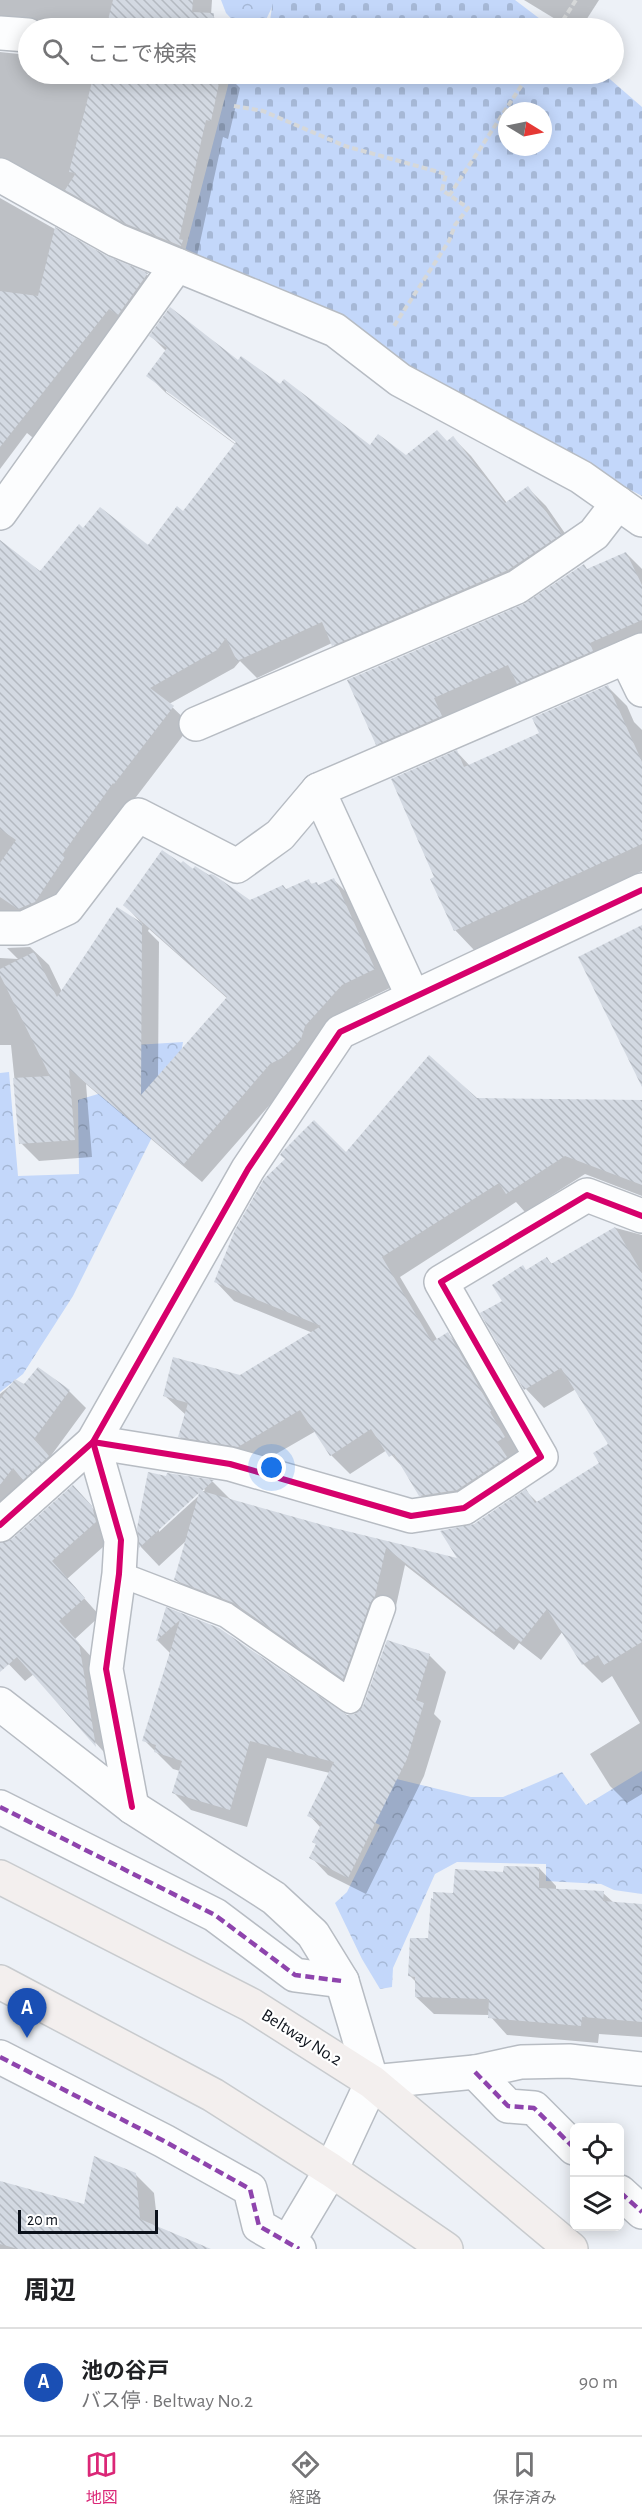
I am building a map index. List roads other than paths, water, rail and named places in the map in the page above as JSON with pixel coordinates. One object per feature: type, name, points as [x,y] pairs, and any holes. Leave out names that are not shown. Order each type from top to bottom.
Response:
[{"type":"main road","name":"Beltway No.2","points":[[0,1877],[251,2005],[372,2082],[571,2249]]},
{"type":"main road","points":[[0,1982],[213,2095],[331,2170],[446,2249]]},
{"type":"street","points":[[0,33],[18,34]]},
{"type":"street","points":[[0,176],[116,240],[335,330],[400,380],[581,477],[630,512],[517,587],[196,724]]},
{"type":"street","points":[[0,513],[177,265]]},
{"type":"street","points":[[0,928],[24,928],[67,908],[138,815],[237,866],[280,835],[318,790],[634,654],[642,690]]},
{"type":"street","points":[[318,790],[413,997]]},
{"type":"street","points":[[0,1525],[93,1442],[248,1169],[340,1032],[642,890]]},
{"type":"street","points":[[93,1442],[230,1464],[411,1515],[464,1508],[541,1457],[441,1282],[587,1195],[642,1216]]},
{"type":"street","points":[[93,1442],[121,1540],[119,1574],[106,1669],[132,1807]]},
{"type":"street","points":[[0,1704],[132,1807],[274,1898],[312,1934],[342,1981],[372,2082],[331,2170],[290,2246],[259,2226],[250,2189],[164,2141],[0,2057]]},
{"type":"street","points":[[0,1808],[215,1915],[295,1975],[342,1981]]},
{"type":"street","points":[[372,2082],[475,2072],[521,2062],[569,2061],[642,2069]]},
{"type":"street","points":[[475,2072],[508,2106],[534,2108],[570,2144]]},
{"type":"street","points":[[624,2196],[642,2212]]},
{"type":"lane","points":[[119,1574],[226,1615],[350,1701],[382,1608]]},
{"type":"place","name":"池の谷戸","points":[[27,2038]]}]
